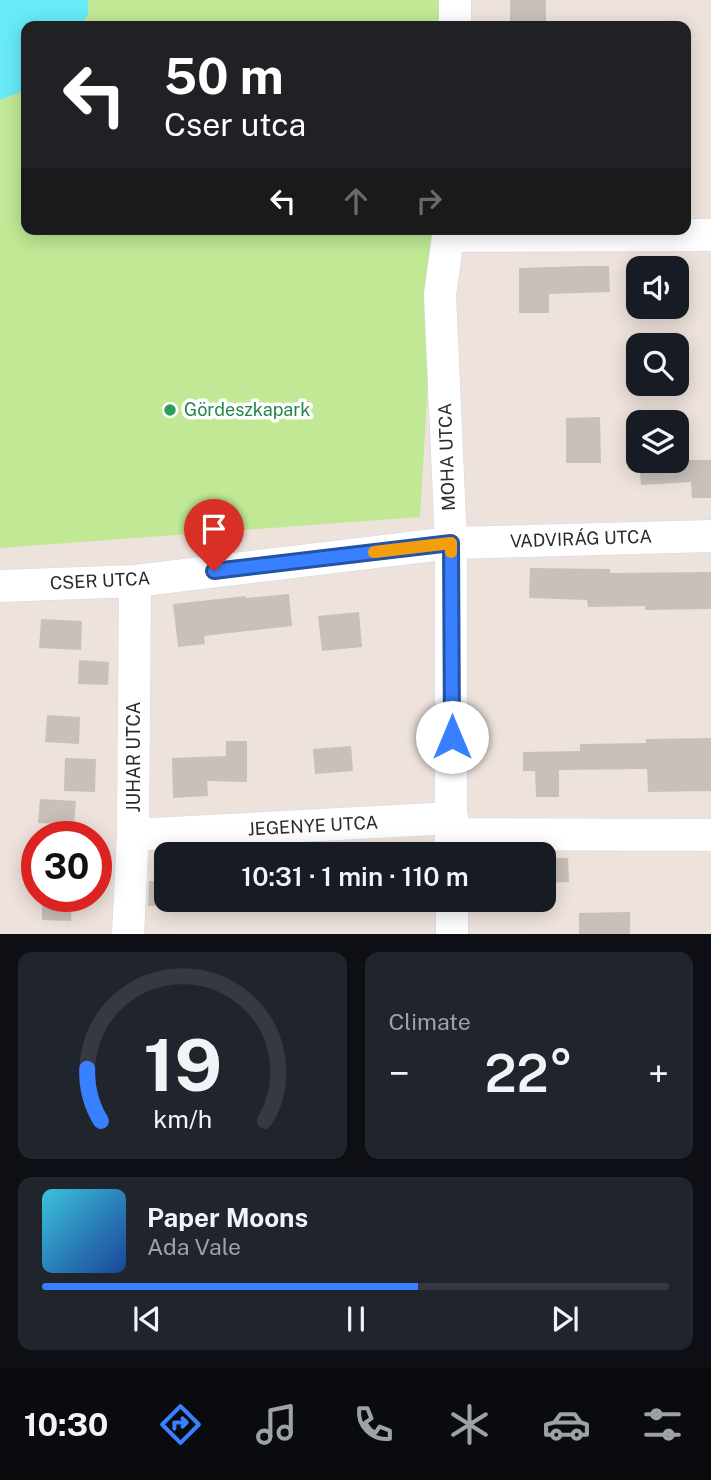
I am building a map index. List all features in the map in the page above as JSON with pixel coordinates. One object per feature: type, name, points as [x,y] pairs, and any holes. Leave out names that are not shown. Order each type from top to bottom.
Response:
[{"type":"street","points":[[454,21],[455,0]]},
{"type":"street","name":"MOHA UTCA","points":[[449,235],[440,295],[451,543],[451,836]]},
{"type":"street","points":[[624,235],[711,236]]},
{"type":"street","name":"VADVIRÁG UTCA","points":[[451,543],[711,536]]},
{"type":"street","name":"CSER UTCA","points":[[0,586],[135,581],[451,543]]},
{"type":"street","name":"JUHAR UTCA","points":[[128,934],[133,835],[135,581]]},
{"type":"street","name":"JEGENYE UTCA","points":[[133,835],[711,835]]},
{"type":"street","points":[[452,912],[452,934]]},
{"type":"green space","points":[[88,0],[439,0],[439,21],[84,21],[88,14]]},
{"type":"green space","points":[[21,92],[21,235],[437,235],[420,517],[0,548],[0,100]]},
{"type":"water","points":[[0,0],[88,0],[88,14],[84,21],[21,21],[21,92],[0,100]]},
{"type":"building","points":[[510,0],[546,0],[546,21],[510,21]]},
{"type":"building","points":[[609,266],[610,292],[549,294],[549,313],[519,313],[519,268]]},
{"type":"building","points":[[600,417],[601,463],[566,463],[566,418]]},
{"type":"building","points":[[689,460],[711,460],[711,498],[692,498],[691,482],[641,485],[640,473],[689,473]]},
{"type":"building","points":[[530,568],[610,569],[610,573],[711,572],[711,609],[588,607],[587,600],[529,598]]},
{"type":"building","points":[[289,594],[292,626],[204,636],[205,644],[178,647],[173,604]]},
{"type":"building","points":[[359,612],[362,647],[322,651],[318,616]]},
{"type":"building","points":[[41,619],[82,621],[81,650],[39,648]]},
{"type":"building","points":[[79,660],[109,662],[108,685],[78,684]]},
{"type":"building","points":[[47,715],[80,717],[79,744],[45,742]]},
{"type":"building","points":[[711,738],[711,791],[648,792],[647,769],[559,770],[559,797],[536,797],[535,771],[523,771],[523,752],[580,751],[580,744],[646,743],[646,739]]},
{"type":"building","points":[[226,741],[247,741],[247,782],[207,781],[208,796],[173,798],[172,758],[226,756]]},
{"type":"building","points":[[351,746],[353,771],[315,774],[313,749]]},
{"type":"building","points":[[65,758],[96,759],[95,792],[64,791]]},
{"type":"building","points":[[40,799],[76,801],[74,821],[38,821]]},
{"type":"building","points":[[556,858],[568,858],[569,882],[556,883]]},
{"type":"building","points":[[149,881],[154,881],[154,906],[148,906]]},
{"type":"building","points":[[42,912],[71,912],[71,921],[42,920]]},
{"type":"building","points":[[630,912],[630,934],[579,934],[579,913]]},
{"type":"slow traffic","points":[[374,552],[451,543],[451,552]]},
{"type":"place","name":"Gördeszkapark","points":[[170,410]]},
{"type":"route","points":[[214,571],[451,543],[452,737]]}]
